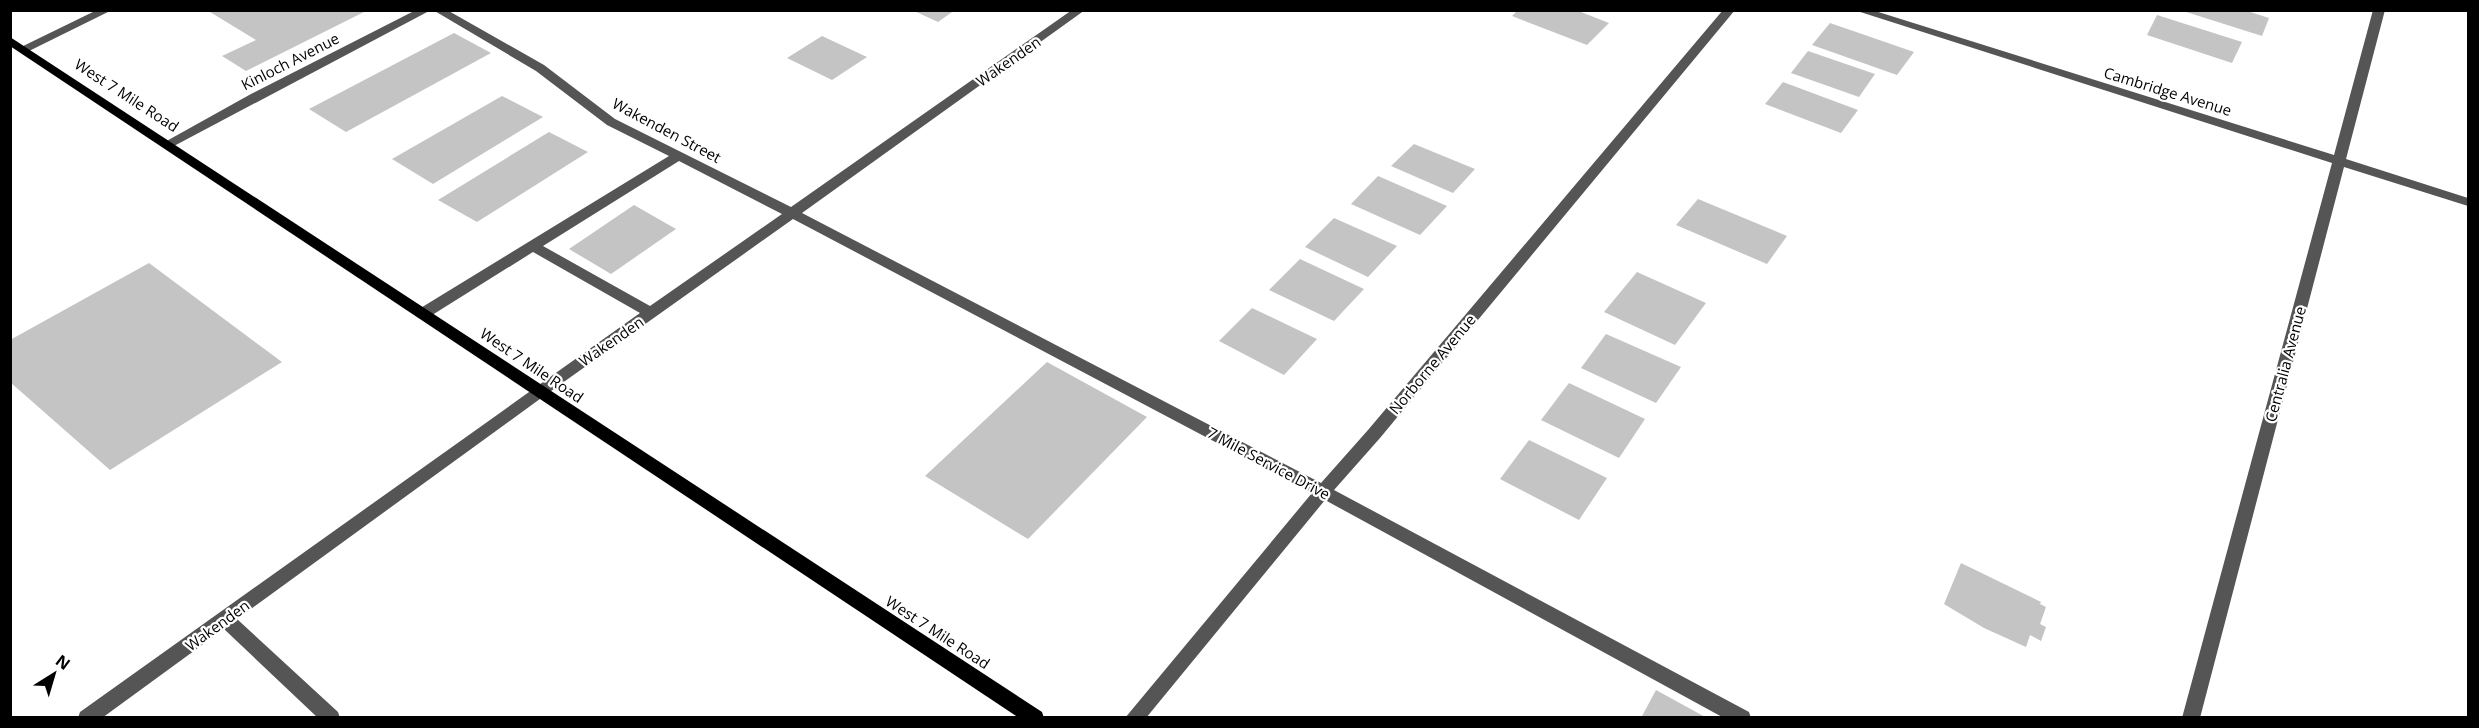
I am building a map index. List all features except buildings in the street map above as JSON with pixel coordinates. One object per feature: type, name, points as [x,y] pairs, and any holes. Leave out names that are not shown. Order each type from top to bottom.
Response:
[{"type":"main road","name":"West 7 Mile Road","points":[[17,44],[424,313],[539,392],[1035,717]]},
{"type":"street","points":[[17,44],[107,10]]},
{"type":"street","name":"Kinloch Avenue","points":[[169,144],[255,97],[426,10]]},
{"type":"street","name":"Wakenden Street","points":[[438,10],[540,68],[611,122],[793,213]]},
{"type":"street","name":"Wakenden","points":[[87,717],[226,620],[539,392],[1080,10]]},
{"type":"street","name":"Norborne Avenue","points":[[1134,717],[1730,10]]},
{"type":"street","name":"Cambridge Avenue","points":[[1859,10],[2469,202]]},
{"type":"street","name":"Centralia Avenue","points":[[2191,717],[2379,10]]},
{"type":"street","points":[[424,313],[679,156]]},
{"type":"street","name":"7 Mile Service Drive","points":[[793,213],[1323,491],[1742,717]]},
{"type":"street","points":[[532,246],[651,313]]},
{"type":"street","points":[[226,620],[331,717]]}]
